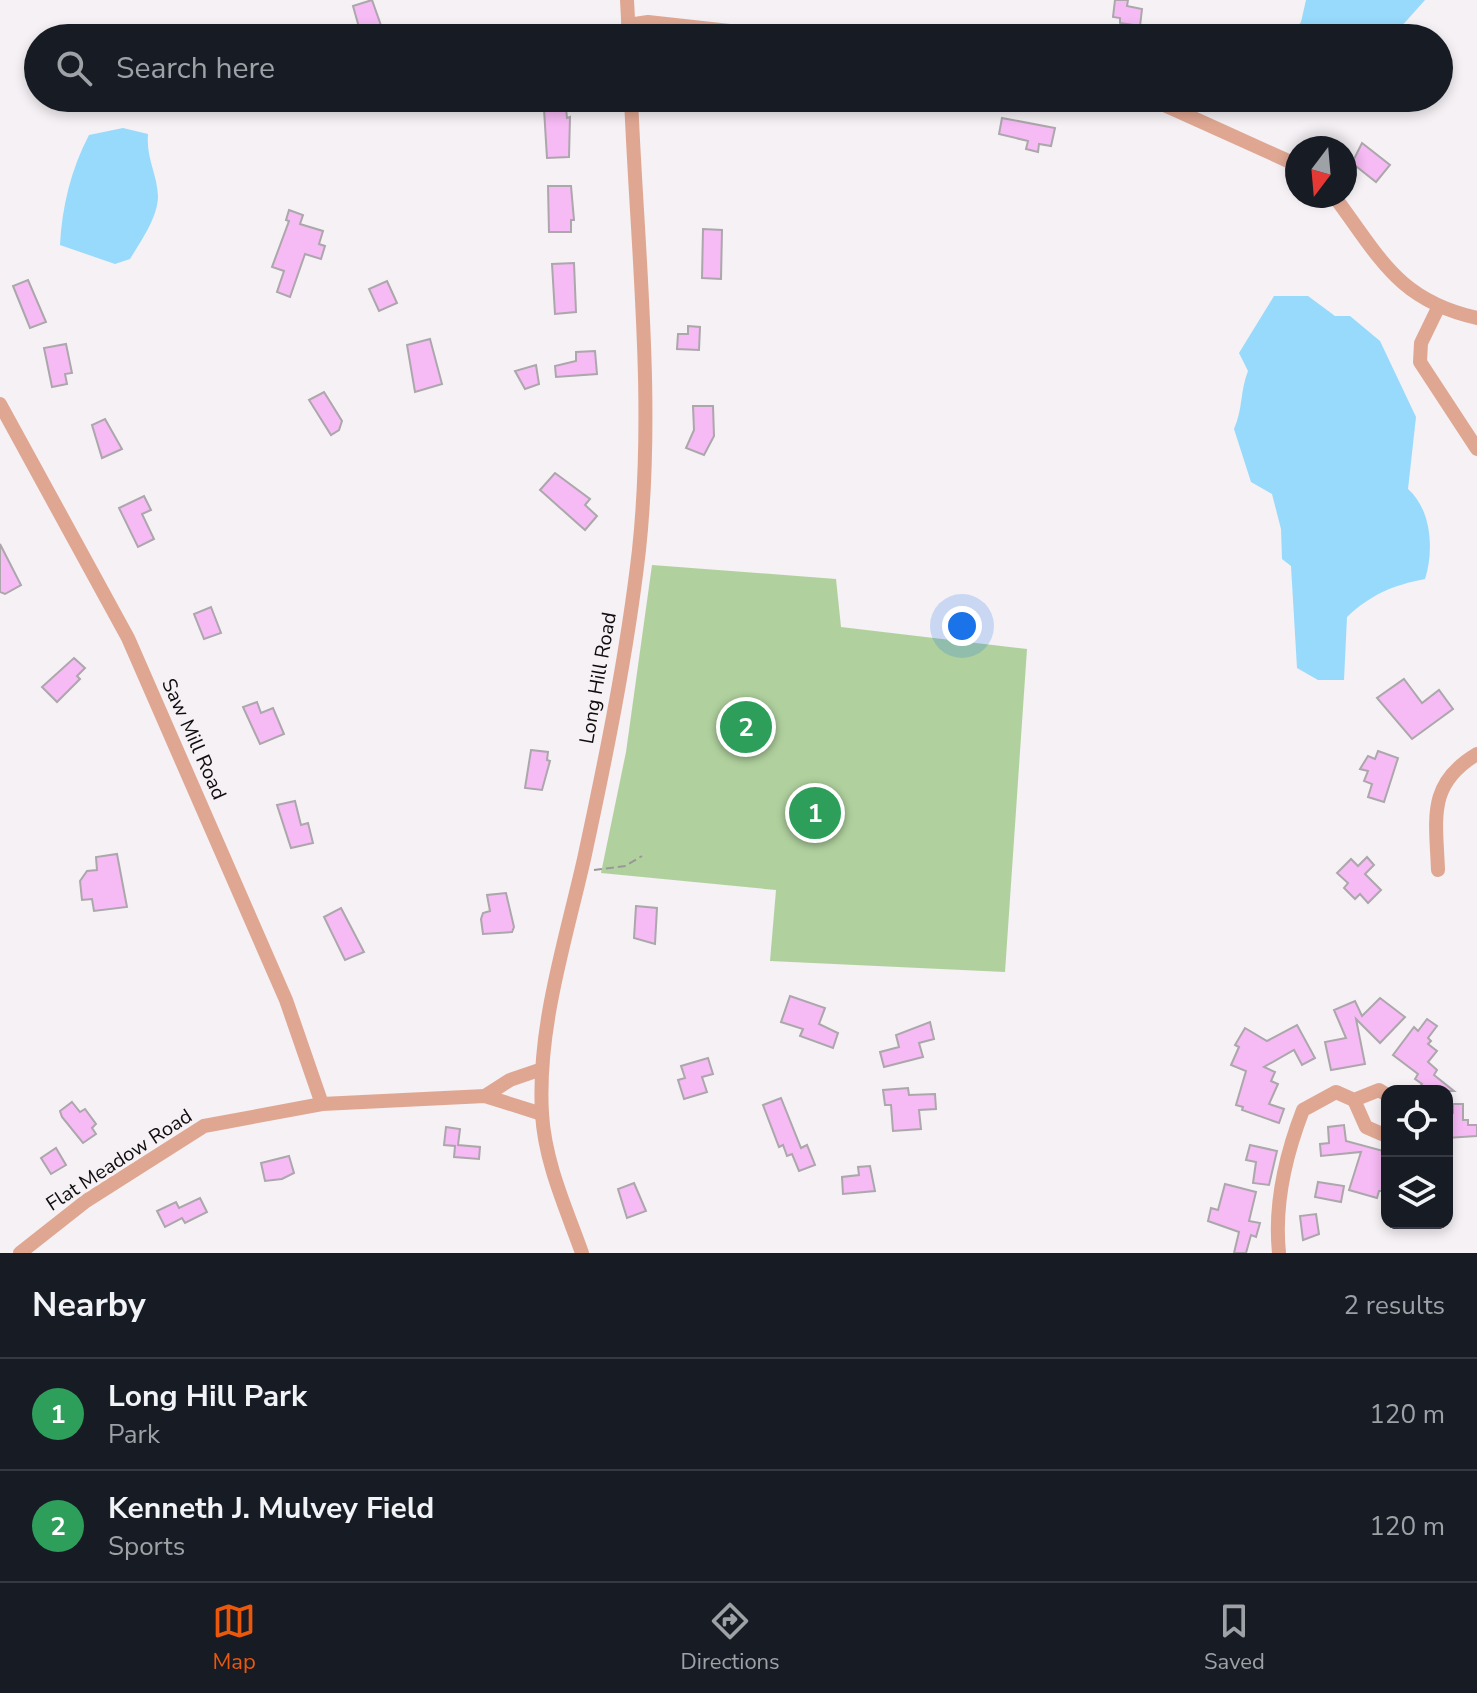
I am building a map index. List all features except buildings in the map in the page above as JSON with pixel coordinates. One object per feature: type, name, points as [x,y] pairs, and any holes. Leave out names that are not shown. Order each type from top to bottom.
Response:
[{"type":"street","points":[[627,0],[628,24]]},
{"type":"street","points":[[644,24],[666,24]]},
{"type":"street","name":"Long Hill Road","points":[[582,1253],[551,1165],[542,1114],[542,1069],[550,1008],[613,712],[639,551],[645,394],[632,112]]},
{"type":"street","points":[[1180,112],[1285,160]]},
{"type":"street","points":[[1343,208],[1402,286],[1438,308],[1477,318]]},
{"type":"street","points":[[1438,308],[1421,343],[1420,362],[1477,449]]},
{"type":"street","name":"Saw Mill Road","points":[[0,404],[128,638],[286,1000],[322,1104]]},
{"type":"street","points":[[1438,870],[1435,806],[1454,767],[1477,754]]},
{"type":"street","name":"Flat Meadow Road","points":[[485,1096],[510,1080],[542,1069]]},
{"type":"street","points":[[1354,1100],[1381,1091]]},
{"type":"street","points":[[1279,1253],[1277,1233],[1288,1149],[1303,1110],[1336,1092],[1354,1100],[1366,1127],[1381,1134]]},
{"type":"street","name":"Flat Meadow Road","points":[[20,1253],[86,1201],[204,1126],[322,1104],[485,1096],[542,1114]]},
{"type":"path","points":[[592,870],[625,866],[642,856]]},
{"type":"green space","points":[[652,565],[836,579],[841,627],[1027,649],[1005,972],[770,961],[776,890],[601,873],[626,752]]},
{"type":"water","points":[[1306,0],[1425,0],[1404,24],[1300,24]]},
{"type":"water","points":[[123,128],[148,134],[158,196],[144,237],[130,259],[115,264],[60,245],[68,188],[89,135]]},
{"type":"water","points":[[1274,296],[1308,296],[1335,316],[1350,316],[1380,341],[1416,417],[1408,489],[1422,508],[1429,531],[1430,556],[1425,579],[1383,592],[1347,617],[1344,680],[1318,680],[1297,668],[1291,566],[1282,559],[1281,529],[1272,494],[1251,482],[1234,429],[1248,371],[1239,353]]},
{"type":"place","name":"Kenneth J. Mulvey Field","points":[[746,727]]},
{"type":"place","name":"Long Hill Park","points":[[815,813]]}]
